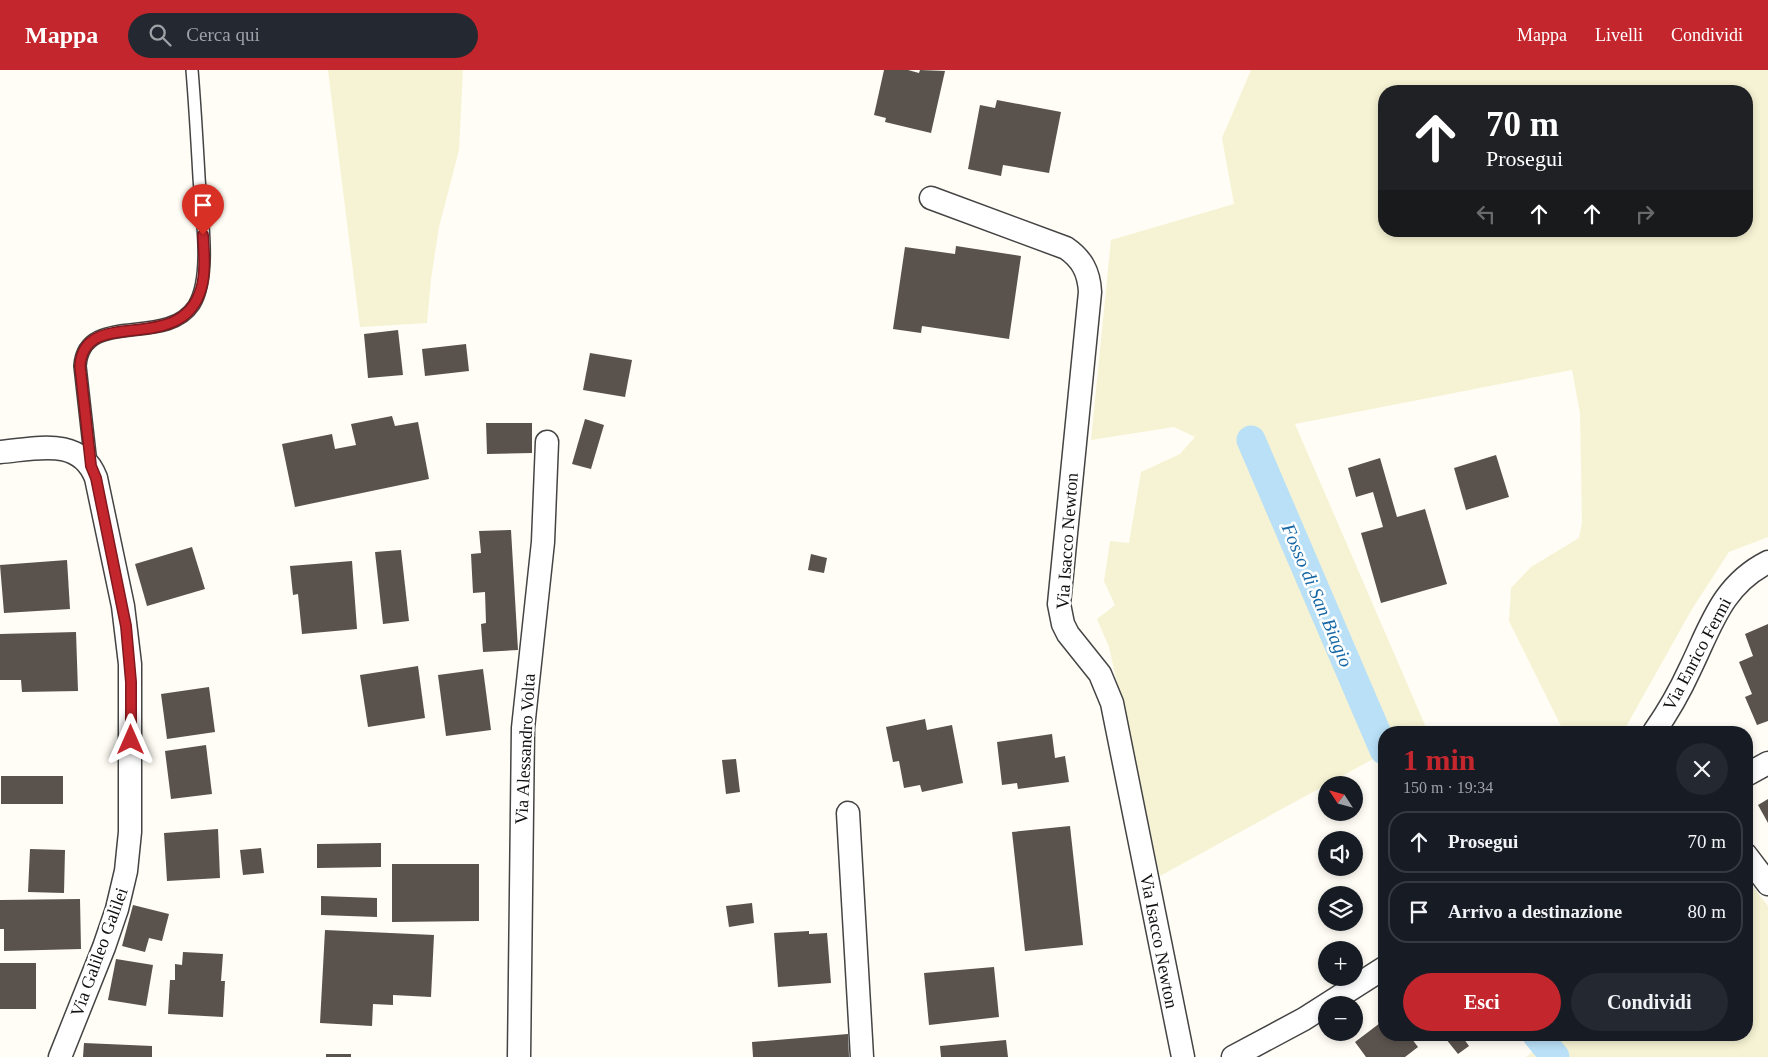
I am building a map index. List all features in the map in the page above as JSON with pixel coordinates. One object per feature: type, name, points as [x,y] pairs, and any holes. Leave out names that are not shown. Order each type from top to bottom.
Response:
[{"type":"street","name":"Via Isacco Newton","points":[[931,198],[1066,248],[1083,262],[1089,277],[1090,292],[1059,604],[1060,614],[1068,634],[1100,674],[1112,703],[1183,1057]]},
{"type":"street","name":"Via Alessandro Volta","points":[[519,1057],[523,728],[544,542],[547,442]]},
{"type":"street","points":[[0,452],[62,448],[76,453],[91,466]]},
{"type":"street","name":"Via Galileo Galilei","points":[[60,1057],[104,947],[117,909],[126,871],[130,832],[131,682],[129,655],[123,606],[96,478],[91,466]]},
{"type":"street","name":"Via Enrico Fermi","points":[[1658,726],[1682,687],[1720,605],[1737,583],[1768,562]]},
{"type":"street","points":[[1753,771],[1768,763]]},
{"type":"street","points":[[848,813],[862,1057]]},
{"type":"street","points":[[1753,864],[1768,884]]},
{"type":"street","points":[[1232,1057],[1288,1028],[1378,972]]},
{"type":"lane","points":[[91,466],[80,366],[81,356],[85,347],[94,338],[107,334],[170,324],[182,318],[194,305],[201,289],[204,253],[192,70]]},
{"type":"shaded area","points":[[328,70],[463,70],[459,150],[439,227],[427,323],[360,327]]},
{"type":"shaded area","points":[[1251,70],[1768,70],[1768,537],[1729,552],[1692,609],[1626,726],[1561,726],[1509,621],[1511,588],[1531,567],[1579,538],[1582,523],[1580,413],[1572,370],[1295,424],[1425,726],[1378,726],[1378,756],[1342,776],[1318,776],[1318,789],[1160,876],[1109,647],[1097,619],[1115,605],[1104,581],[1110,541],[1129,543],[1141,472],[1180,454],[1195,437],[1174,427],[1091,440],[1111,240],[1234,204],[1222,138]]},
{"type":"shaded area","points":[[1753,887],[1768,906],[1768,1057],[1526,1057],[1546,1041],[1753,1041]]},
{"type":"building","points":[[884,70],[908,70],[919,73],[920,70],[945,71],[931,133],[885,122],[886,118],[874,115]]},
{"type":"building","points":[[997,100],[1061,112],[1049,173],[1003,165],[1001,176],[968,169],[980,105],[995,108]]},
{"type":"building","points":[[956,246],[1021,256],[1009,339],[922,326],[921,333],[893,329],[905,247],[955,254]]},
{"type":"building","points":[[398,330],[403,375],[368,378],[364,334]]},
{"type":"building","points":[[466,344],[469,371],[425,376],[422,349]]},
{"type":"building","points":[[590,353],[632,360],[625,397],[583,390]]},
{"type":"building","points":[[392,416],[395,426],[418,422],[429,479],[295,507],[282,444],[332,434],[335,449],[356,445],[351,424]]},
{"type":"building","points":[[585,419],[604,425],[591,469],[572,464]]},
{"type":"building","points":[[486,423],[532,423],[532,453],[487,454]]},
{"type":"building","points":[[1496,455],[1509,497],[1466,510],[1454,468]]},
{"type":"building","points":[[1380,458],[1397,517],[1425,509],[1447,584],[1381,603],[1361,533],[1383,527],[1373,492],[1356,497],[1348,468]]},
{"type":"building","points":[[511,530],[518,650],[483,652],[481,624],[486,623],[485,592],[473,593],[471,554],[481,553],[479,531]]},
{"type":"building","points":[[192,547],[205,589],[147,606],[135,564]]},
{"type":"building","points":[[401,550],[409,621],[383,624],[375,552]]},
{"type":"building","points":[[811,554],[827,558],[824,573],[808,570]]},
{"type":"building","points":[[67,560],[70,609],[4,613],[0,565]]},
{"type":"building","points":[[352,561],[357,629],[302,634],[298,594],[293,595],[290,566]]},
{"type":"building","points":[[1768,624],[1768,721],[1757,725],[1745,697],[1752,694],[1739,662],[1753,656],[1745,634]]},
{"type":"building","points":[[76,632],[78,691],[22,692],[21,680],[0,680],[0,634]]},
{"type":"building","points":[[418,666],[425,718],[368,727],[360,675]]},
{"type":"building","points":[[483,669],[491,730],[446,736],[438,675]]},
{"type":"building","points":[[209,687],[215,732],[167,739],[161,694]]},
{"type":"building","points":[[925,719],[927,730],[952,725],[963,783],[922,792],[920,785],[904,788],[899,761],[893,762],[886,727]]},
{"type":"building","points":[[1052,734],[1055,758],[1065,756],[1069,782],[1018,789],[1017,783],[1002,785],[997,742]]},
{"type":"building","points":[[206,745],[212,794],[171,799],[165,751]]},
{"type":"building","points":[[736,759],[740,792],[726,794],[722,760]]},
{"type":"building","points":[[1,776],[63,776],[63,804],[1,804]]},
{"type":"building","points":[[1768,799],[1768,823],[1758,805]]},
{"type":"building","points":[[1070,826],[1083,945],[1025,951],[1012,832]]},
{"type":"building","points":[[218,829],[220,878],[167,881],[164,833]]},
{"type":"building","points":[[381,843],[381,867],[317,868],[317,844]]},
{"type":"building","points":[[261,848],[264,873],[243,875],[240,850]]},
{"type":"building","points":[[30,849],[65,850],[64,893],[28,892]]},
{"type":"building","points":[[392,864],[479,864],[479,921],[392,922]]},
{"type":"building","points":[[321,896],[377,898],[377,917],[321,915]]},
{"type":"building","points":[[80,899],[81,949],[4,951],[4,929],[0,929],[0,900]]},
{"type":"building","points":[[752,903],[754,923],[729,927],[726,906]]},
{"type":"building","points":[[133,905],[169,914],[162,941],[149,938],[145,952],[122,946]]},
{"type":"building","points":[[325,930],[434,935],[431,997],[393,995],[393,1005],[373,1004],[372,1026],[320,1023]]},
{"type":"building","points":[[809,931],[809,934],[827,933],[831,983],[778,987],[774,933]]},
{"type":"building","points":[[183,952],[223,954],[221,981],[225,981],[223,1017],[168,1014],[170,980],[175,980],[175,964],[182,965]]},
{"type":"building","points":[[116,959],[153,965],[146,1006],[108,1000]]},
{"type":"building","points":[[0,963],[36,963],[36,1009],[0,1009]]},
{"type":"building","points":[[994,967],[999,1017],[929,1025],[924,973]]},
{"type":"building","points":[[1378,1025],[1378,1041],[1414,1041],[1418,1047],[1405,1057],[1366,1057],[1355,1042],[1363,1041],[1363,1036]]},
{"type":"building","points":[[848,1034],[849,1057],[753,1057],[752,1042]]},
{"type":"building","points":[[1006,1040],[1008,1057],[941,1057],[940,1046]]},
{"type":"building","points":[[1448,1041],[1465,1041],[1469,1046],[1458,1054]]},
{"type":"building","points":[[84,1043],[152,1046],[152,1057],[83,1057]]},
{"type":"building","points":[[326,1054],[351,1054],[351,1057],[326,1057]]},
{"type":"waterway","name":"Fosso di San Biagio","points":[[1251,440],[1378,736]]},
{"type":"waterway","name":"Fosso di San Biagio","points":[[1542,1041],[1555,1057]]},
{"type":"route","points":[[131,740],[131,682],[126,626],[96,478],[91,466],[80,366],[81,356],[85,347],[94,338],[107,334],[170,324],[182,318],[194,305],[201,289],[204,253],[203,235]]}]
